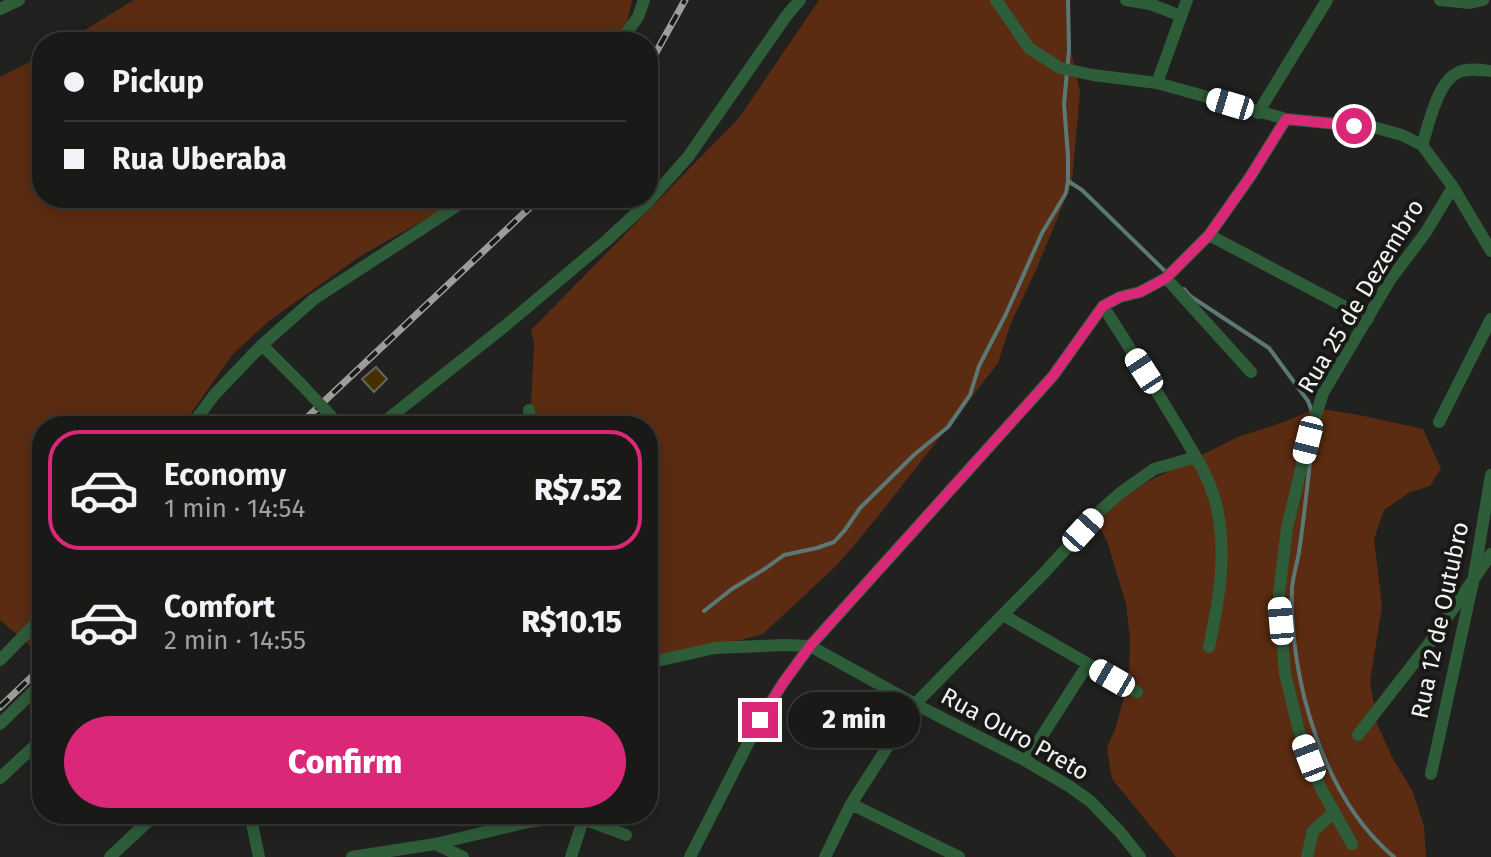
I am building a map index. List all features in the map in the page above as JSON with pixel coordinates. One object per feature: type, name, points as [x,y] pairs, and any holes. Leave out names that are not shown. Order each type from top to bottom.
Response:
[{"type":"street","points":[[0,9],[19,0]]},
{"type":"street","points":[[627,32],[638,17],[644,0]]},
{"type":"street","points":[[658,191],[688,157],[800,0]]},
{"type":"street","points":[[996,0],[1029,48],[1060,68],[1157,83],[1261,108],[1286,119],[1377,128],[1422,145],[1453,187],[1491,251]]},
{"type":"street","points":[[1126,0],[1150,2],[1181,16]]},
{"type":"street","points":[[1157,83],[1187,0]]},
{"type":"street","points":[[1261,108],[1327,0]]},
{"type":"street","points":[[1440,0],[1470,3],[1483,0]]},
{"type":"street","points":[[1422,145],[1440,91],[1446,82],[1457,73],[1491,71]]},
{"type":"street","points":[[690,857],[760,720],[810,646],[1053,376],[1103,306],[1166,278],[1209,235],[1286,119]]},
{"type":"street","name":"Rua 25 de Dezembro","points":[[1352,844],[1319,785],[1299,731],[1285,674],[1279,594],[1287,528],[1323,393],[1390,280],[1426,232],[1453,187]]},
{"type":"street","points":[[198,416],[262,345],[314,299],[454,208]]},
{"type":"street","points":[[392,416],[505,326],[642,208]]},
{"type":"street","points":[[1209,235],[1368,319]]},
{"type":"street","points":[[1166,278],[1251,372]]},
{"type":"street","points":[[1103,306],[1210,484],[1217,508],[1222,567],[1218,608],[1209,647]]},
{"type":"street","points":[[1439,422],[1491,319]]},
{"type":"street","points":[[262,345],[330,416]]},
{"type":"street","points":[[529,410],[529,416]]},
{"type":"street","points":[[825,857],[851,804],[915,704],[1119,494],[1154,469],[1196,457]]},
{"type":"street","name":"Rua 12 de Outubro","points":[[1431,774],[1473,582],[1491,475]]},
{"type":"street","points":[[1358,735],[1428,645],[1491,554]]},
{"type":"street","points":[[1003,615],[1137,692]]},
{"type":"street","points":[[0,660],[32,627]]},
{"type":"street","points":[[658,661],[715,648],[810,646]]},
{"type":"street","name":"Rua Ouro Preto","points":[[810,646],[1069,786],[1090,801],[1140,857]]},
{"type":"street","points":[[1026,761],[1088,664]]},
{"type":"street","points":[[0,724],[32,693]]},
{"type":"street","points":[[0,778],[32,748]]},
{"type":"street","points":[[851,804],[959,857]]},
{"type":"street","points":[[1307,857],[1313,831],[1334,812]]},
{"type":"street","points":[[110,857],[145,824]]},
{"type":"street","points":[[252,824],[259,857]]},
{"type":"street","points":[[352,857],[435,844],[523,824]]},
{"type":"street","points":[[571,857],[582,824]]},
{"type":"street","points":[[600,824],[626,835]]},
{"type":"street","points":[[435,844],[463,857]]},
{"type":"shaded area","points":[[134,0],[632,0],[625,32],[81,32]]},
{"type":"shaded area","points":[[819,0],[1070,0],[1071,51],[1080,92],[1072,182],[1011,323],[998,363],[837,565],[763,634],[658,657],[658,416],[530,416],[534,344],[531,330],[651,208],[658,208],[658,201],[739,118]]},
{"type":"shaded area","points":[[32,61],[32,208],[445,208],[362,255],[270,320],[233,354],[189,416],[32,416],[32,647],[0,620],[0,77]]},
{"type":"shaded area","points":[[1316,408],[1423,429],[1441,469],[1430,486],[1410,492],[1384,510],[1374,539],[1382,606],[1370,682],[1377,724],[1412,790],[1424,826],[1426,857],[1176,857],[1112,779],[1107,748],[1129,677],[1130,639],[1126,604],[1107,541],[1099,526],[1102,517],[1114,504],[1149,481],[1238,437]]},
{"type":"building","points":[[376,367],[387,379],[374,392],[362,379]]},
{"type":"waterway","points":[[704,611],[784,555],[834,542],[860,508],[915,454],[948,427],[970,395],[979,366],[1042,233],[1066,193],[1068,156],[1064,104],[1069,50],[1068,0]]},
{"type":"waterway","points":[[1068,181],[1082,190],[1169,275]]},
{"type":"waterway","points":[[1184,289],[1269,348],[1308,401],[1313,414]]},
{"type":"waterway","points":[[1311,454],[1292,588],[1297,660],[1304,697],[1315,734],[1348,803],[1369,832],[1394,857]]},
{"type":"railway","points":[[658,49],[685,0]]},
{"type":"railway","points":[[309,416],[529,208]]},
{"type":"railway","points":[[0,707],[32,677]]},
{"type":"route","points":[[760,720],[810,646],[1053,376],[1096,313],[1120,297],[1140,292],[1166,278],[1209,235],[1286,119],[1354,126]]}]
